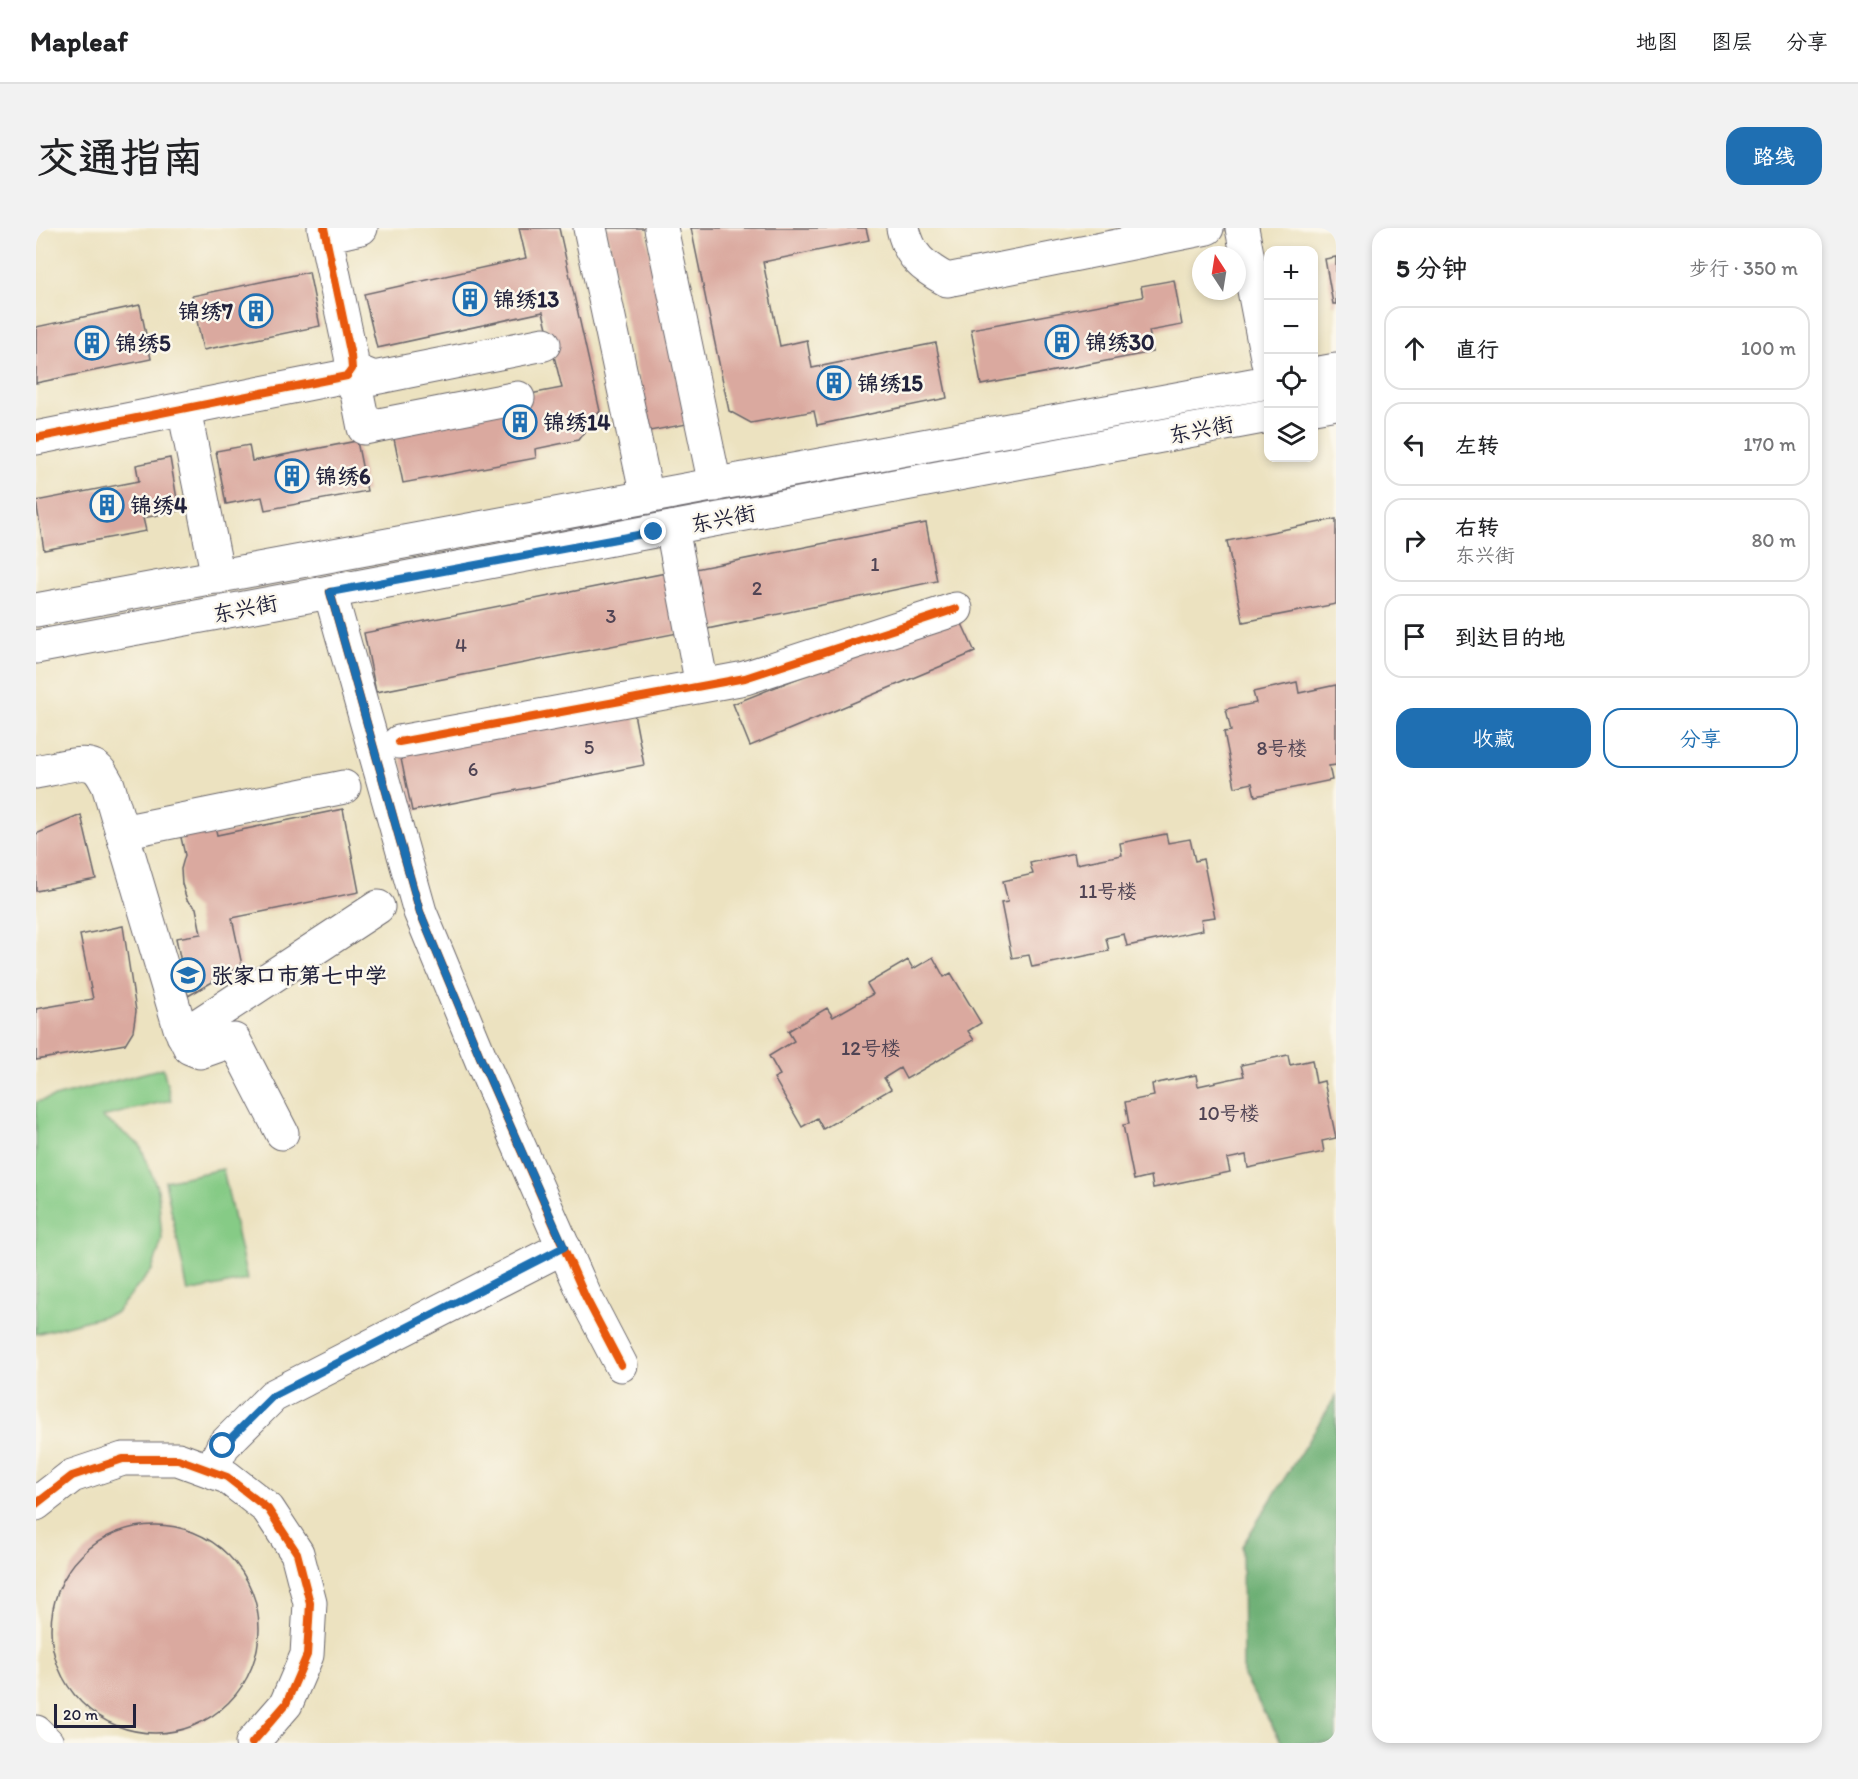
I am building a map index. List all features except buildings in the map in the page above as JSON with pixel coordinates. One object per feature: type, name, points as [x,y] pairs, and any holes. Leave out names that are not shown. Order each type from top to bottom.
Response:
[{"type":"street","points":[[361,228],[325,232],[351,356],[349,372],[357,393],[364,428],[518,398]]},
{"type":"street","points":[[590,228],[647,497],[663,530],[702,686]]},
{"type":"street","points":[[661,228],[722,519]]},
{"type":"street","points":[[903,228],[914,257],[929,270],[947,280],[1207,228]]},
{"type":"street","points":[[1242,228],[1267,354]]},
{"type":"street","points":[[37,439],[349,372],[374,378],[544,344]]},
{"type":"street","points":[[1318,373],[1336,370]]},
{"type":"street","name":"东兴街","points":[[36,610],[1264,383]]},
{"type":"street","points":[[1318,406],[1336,403]]},
{"type":"street","points":[[184,409],[226,612]]},
{"type":"street","name":"东兴街","points":[[36,647],[1264,417]]},
{"type":"street","points":[[330,592],[420,912],[483,1064],[585,1296],[621,1365]]},
{"type":"street","points":[[399,742],[745,678],[956,609]]},
{"type":"street","points":[[36,772],[84,763],[94,766],[108,785],[183,1035],[190,1048],[200,1052],[234,1040],[282,1133]]},
{"type":"street","points":[[122,832],[344,787]]},
{"type":"street","points":[[183,1035],[378,907]]},
{"type":"street","points":[[211,1471],[223,1446],[273,1396],[564,1247]]},
{"type":"street","points":[[36,1504],[72,1476],[123,1459],[178,1460],[227,1477],[268,1509],[297,1553],[310,1603],[306,1655],[303,1665],[286,1704],[252,1743]]},
{"type":"street","points":[[36,1732],[47,1743]]},
{"type":"green space","points":[[163,1068],[171,1100],[102,1117],[140,1145],[158,1190],[162,1240],[152,1270],[115,1313],[36,1334],[36,1102]]},
{"type":"green space","points":[[223,1169],[247,1280],[188,1292],[165,1181]]},
{"type":"green space","points":[[1336,1396],[1336,1743],[1282,1743],[1243,1676],[1242,1546]]},
{"type":"cycle path","points":[[36,438],[347,376],[352,369],[351,356],[324,228]]},
{"type":"cycle path","points":[[330,592],[420,912],[483,1064],[585,1296],[621,1365]]},
{"type":"cycle path","points":[[399,742],[745,678],[956,609]]},
{"type":"cycle path","points":[[36,1504],[72,1476],[123,1459],[178,1459],[227,1477],[268,1509],[297,1553],[310,1603],[307,1655],[286,1704],[252,1743]]},
{"type":"place","name":"锦绣13","points":[[470,299]]},
{"type":"place","name":"锦绣7","points":[[256,311]]},
{"type":"place","name":"锦绣30","points":[[1062,342]]},
{"type":"place","name":"锦绣5","points":[[92,343]]},
{"type":"place","name":"锦绣15","points":[[834,383]]},
{"type":"place","name":"锦绣14","points":[[520,422]]},
{"type":"place","name":"锦绣6","points":[[292,476]]},
{"type":"place","name":"锦绣4","points":[[107,505]]},
{"type":"place","name":"张家口市第七中学","points":[[188,975]]},
{"type":"route","points":[[223,1446],[273,1396],[564,1247],[483,1064],[420,912],[330,592],[654,532]]}]
